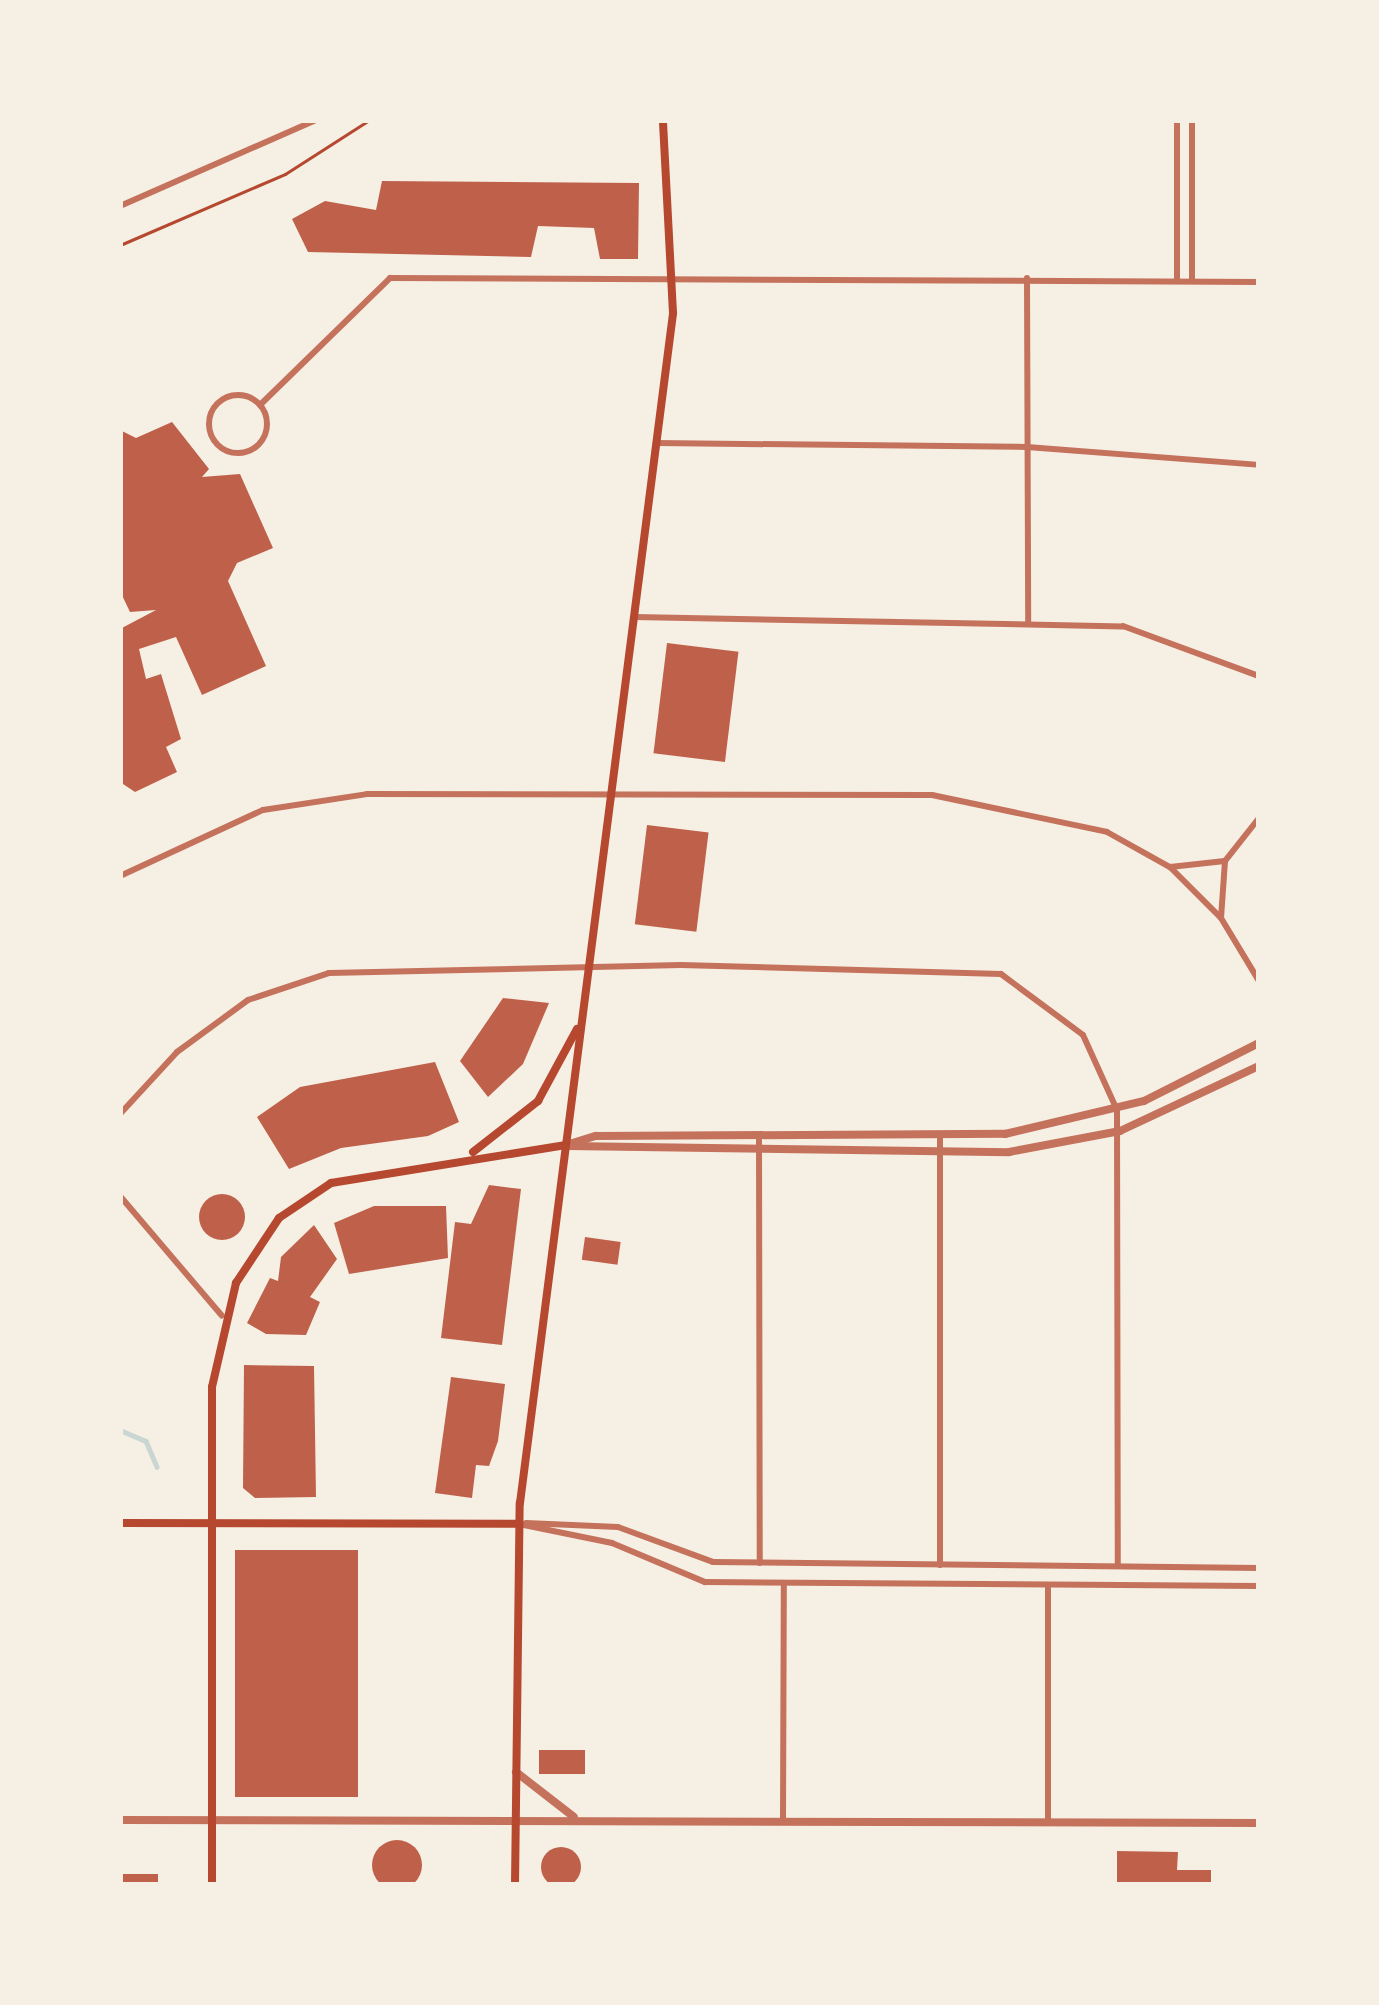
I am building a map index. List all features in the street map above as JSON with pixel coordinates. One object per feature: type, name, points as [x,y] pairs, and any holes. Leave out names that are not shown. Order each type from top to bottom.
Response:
[{"type":"main road","points":[[515,1885],[519,1524],[674,274],[663,120]]},
{"type":"main road","points":[[466,1157],[551,1085],[582,1016]]},
{"type":"main road","points":[[212,1885],[212,1524],[223,1316],[253,1251],[302,1198],[466,1157],[566,1145]]},
{"type":"main road","points":[[120,1523],[519,1524]]},
{"type":"street","points":[[120,206],[316,120]]},
{"type":"street","points":[[1177,120],[1177,280]]},
{"type":"street","points":[[1192,120],[1192,281]]},
{"type":"street","points":[[1177,134],[1192,132]]},
{"type":"street","points":[[260,405],[390,278],[674,274],[1259,282]]},
{"type":"street","points":[[1027,278],[1028,621]]},
{"type":"street","points":[[222,399],[260,405],[267,427],[257,447],[232,454],[212,440],[210,414],[222,399]]},
{"type":"street","points":[[656,443],[1027,447],[1259,465]]},
{"type":"street","points":[[634,617],[1123,626],[1259,676]]},
{"type":"street","points":[[120,876],[199,835],[312,799],[612,791],[932,795],[1107,832],[1170,867],[1221,919],[1259,982]]},
{"type":"street","points":[[1221,919],[1225,861],[1259,818]]},
{"type":"street","points":[[1170,867],[1225,861]]},
{"type":"street","points":[[120,1114],[177,1052],[289,985],[417,965],[1000,974],[1083,1035],[1117,1110],[1118,1566]]},
{"type":"street","points":[[566,1145],[760,1136],[940,1137],[1117,1110],[1259,1043]]},
{"type":"street","points":[[566,1145],[940,1156],[1120,1132],[1259,1066]]},
{"type":"street","points":[[760,1136],[760,1563]]},
{"type":"street","points":[[940,1137],[940,1565]]},
{"type":"street","points":[[120,1196],[223,1316]]},
{"type":"street","points":[[519,1524],[586,1521],[697,1560],[1259,1568]]},
{"type":"street","points":[[519,1524],[612,1543],[697,1581],[1259,1586]]},
{"type":"street","points":[[783,1821],[784,1584]]},
{"type":"street","points":[[1048,1585],[1048,1822]]},
{"type":"street","points":[[515,1772],[581,1820]]},
{"type":"street","points":[[120,1820],[1259,1823]]},
{"type":"path","points":[[120,245],[285,174],[369,120]]},
{"type":"building","points":[[382,181],[639,183],[638,259],[600,259],[594,228],[538,226],[531,257],[308,252],[292,219],[325,201],[376,210]]},
{"type":"building","points":[[172,422],[209,469],[202,477],[240,474],[273,548],[237,563],[228,581],[266,666],[202,695],[176,637],[139,649],[146,679],[161,674],[181,739],[166,747],[177,772],[135,792],[120,782],[120,629],[156,610],[130,612],[120,591],[120,430],[136,438]]},
{"type":"building","points":[[667,643],[738,652],[725,762],[653,753]]},
{"type":"building","points":[[647,825],[709,833],[696,932],[635,924]]},
{"type":"building","points":[[503,998],[549,1003],[523,1064],[488,1097],[460,1061]]},
{"type":"building","points":[[435,1062],[459,1122],[428,1136],[341,1148],[289,1169],[257,1117],[300,1087]]},
{"type":"building","points":[[489,1185],[521,1189],[502,1345],[441,1338],[455,1222],[471,1224]]},
{"type":"building","points":[[222,1194],[238,1201],[245,1217],[238,1233],[222,1240],[206,1233],[199,1217],[206,1201]]},
{"type":"building","points":[[374,1206],[446,1206],[448,1258],[349,1274],[334,1223]]},
{"type":"building","points":[[314,1225],[337,1259],[310,1297],[320,1302],[306,1335],[266,1334],[247,1323],[270,1278],[278,1281],[281,1257]]},
{"type":"building","points":[[585,1237],[621,1242],[617,1265],[582,1260]]},
{"type":"building","points":[[244,1365],[314,1366],[316,1497],[255,1498],[243,1488]]},
{"type":"building","points":[[451,1377],[505,1384],[498,1441],[489,1466],[476,1465],[472,1498],[435,1493]]},
{"type":"building","points":[[235,1550],[358,1550],[358,1797],[235,1797]]},
{"type":"building","points":[[539,1750],[585,1750],[585,1774],[539,1774]]},
{"type":"building","points":[[397,1840],[414,1848],[422,1865],[414,1882],[397,1890],[380,1882],[372,1865],[380,1848]]},
{"type":"building","points":[[561,1847],[575,1853],[581,1867],[575,1881],[561,1887],[547,1881],[541,1867],[547,1853]]},
{"type":"building","points":[[1117,1851],[1178,1852],[1177,1870],[1211,1870],[1211,1885],[1117,1885]]},
{"type":"building","points":[[120,1874],[158,1874],[158,1885],[120,1885]]},
{"type":"waterway","points":[[120,1430],[146,1441],[157,1467]]}]
